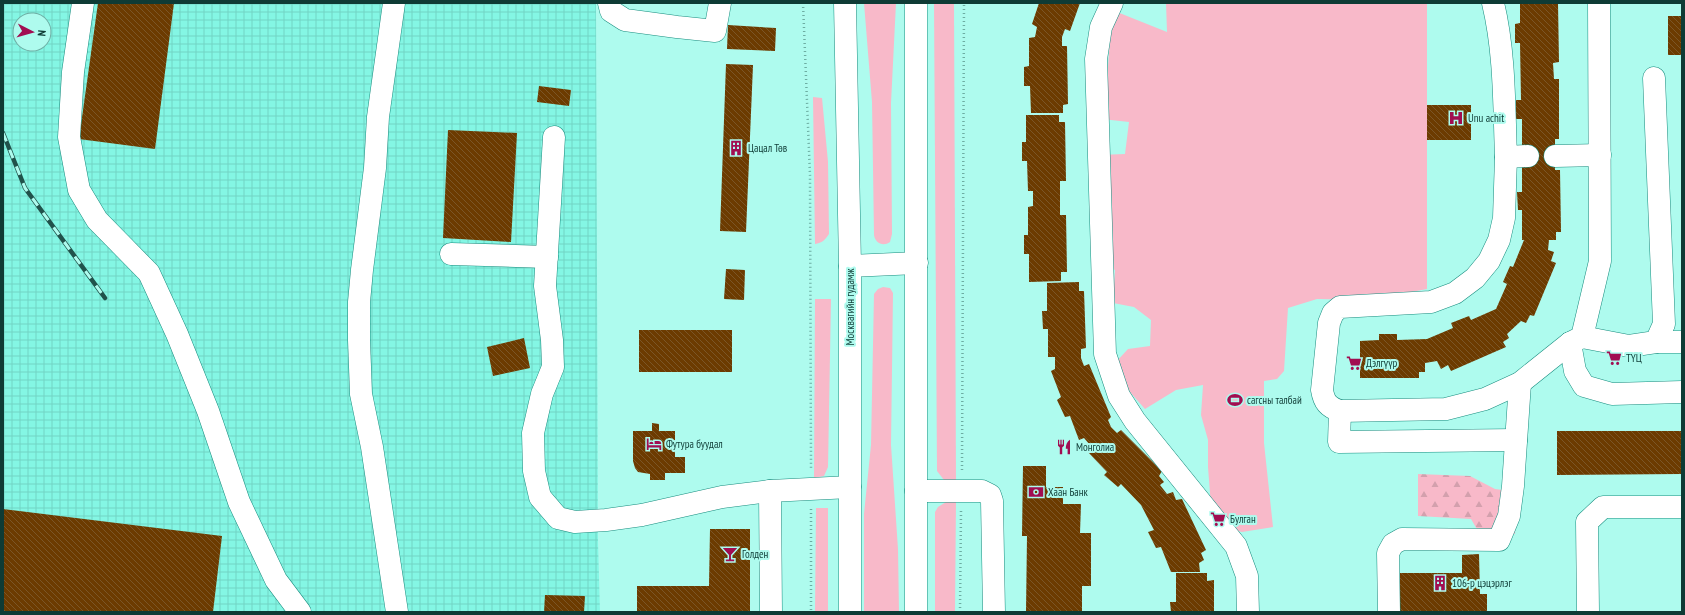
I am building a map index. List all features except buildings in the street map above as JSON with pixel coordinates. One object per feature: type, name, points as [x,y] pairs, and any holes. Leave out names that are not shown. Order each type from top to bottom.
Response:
[{"type":"main road","points":[[83,3],[73,72],[69,137],[79,190],[97,220],[149,273],[177,334],[208,410],[239,502],[276,580],[300,612]]},
{"type":"main road","points":[[394,3],[378,117],[375,168],[362,270],[359,302],[359,340],[361,394],[372,447],[397,612]]},
{"type":"main road","points":[[609,3],[610,11],[625,20],[715,31],[720,3]]},
{"type":"main road","name":"Москвагийн гудамж","points":[[846,3],[850,266],[850,612]]},
{"type":"main road","points":[[916,3],[916,612]]},
{"type":"main road","points":[[1112,3],[1101,27],[1096,59],[1105,354],[1119,396],[1135,421],[1236,546],[1247,576],[1248,612]]},
{"type":"main road","points":[[1494,3],[1499,27],[1503,78],[1506,157],[1504,218],[1499,240],[1489,261],[1475,278],[1455,293],[1431,302],[1340,307],[1333,313],[1329,323],[1322,390],[1324,401],[1330,408],[1340,411],[1446,409],[1484,399],[1520,383],[1576,340],[1629,346],[1656,342],[1682,342]]},
{"type":"main road","points":[[1598,3],[1600,261],[1576,340],[1575,371],[1584,386],[1612,394],[1682,392]]},
{"type":"main road","points":[[1654,78],[1664,324],[1656,342]]},
{"type":"main road","points":[[554,137],[545,286],[552,340],[552,367],[542,394],[533,432],[534,471],[540,497],[558,518],[575,522],[606,520],[649,514],[722,497],[770,491],[850,487]]},
{"type":"main road","points":[[1506,157],[1528,156]]},
{"type":"main road","points":[[1555,156],[1600,156]]},
{"type":"main road","points":[[451,254],[547,257]]},
{"type":"main road","points":[[850,266],[917,263]]},
{"type":"main road","points":[[1389,612],[1388,553],[1393,544],[1402,539],[1499,540],[1509,516],[1513,486],[1520,383]]},
{"type":"main road","points":[[1340,411],[1339,442],[1516,440]]},
{"type":"main road","points":[[770,491],[771,612]]},
{"type":"main road","points":[[916,491],[982,491],[990,494],[992,501],[994,612]]},
{"type":"main road","points":[[1588,612],[1587,522],[1603,507],[1682,507]]},
{"type":"path","points":[[803,3],[810,174],[811,612]]},
{"type":"path","points":[[960,612],[962,491],[964,3]]},
{"type":"shaded area","points":[[3,3],[596,3],[598,542],[600,612],[3,612]]},
{"type":"green space","points":[[864,3],[896,3],[891,103],[892,234],[890,242],[885,244],[878,242],[874,235],[872,102]]},
{"type":"green space","points":[[934,3],[954,3],[956,482],[944,480],[937,471]]},
{"type":"green space","points":[[1166,3],[1427,3],[1427,289],[1369,300],[1317,299],[1288,308],[1284,371],[1277,379],[1264,381],[1264,443],[1273,527],[1242,532],[1222,527],[1211,506],[1208,467],[1208,440],[1201,415],[1203,385],[1176,390],[1145,409],[1130,392],[1116,362],[1128,349],[1150,346],[1151,320],[1134,307],[1113,303],[1115,270],[1095,259],[1099,155],[1125,154],[1129,122],[1102,119],[1108,67],[1112,10],[1167,32]]},
{"type":"green space","points":[[813,97],[822,98],[828,162],[829,234],[823,241],[815,244]]},
{"type":"green space","points":[[883,287],[890,288],[893,293],[891,445],[898,549],[899,612],[864,612],[864,514],[871,445],[874,294],[878,289]]},
{"type":"green space","points":[[815,299],[831,299],[828,467],[824,476],[814,478]]},
{"type":"green space","points":[[1418,474],[1470,476],[1495,489],[1518,492],[1515,534],[1478,531],[1471,519],[1418,516]]},
{"type":"green space","points":[[949,500],[956,500],[955,612],[935,612],[935,512],[938,507]]},
{"type":"green space","points":[[816,508],[828,508],[828,612],[815,612]]},
{"type":"railway","points":[[3,133],[25,188],[105,298]]},
{"type":"place","name":"Unu achit","points":[[1456,118]]},
{"type":"place","name":"Цацал Төв","points":[[736,148]]},
{"type":"place","name":"ТҮЦ","points":[[1614,358]]},
{"type":"place","name":"Дэлгүүр","points":[[1354,363]]},
{"type":"place","name":"сагсны талбай","points":[[1235,400]]},
{"type":"place","name":"Футура буудал","points":[[654,444]]},
{"type":"place","name":"Монголиа","points":[[1064,447]]},
{"type":"place","name":"Хаан Банк","points":[[1036,492]]},
{"type":"place","name":"Булган","points":[[1218,519]]},
{"type":"place","name":"Голден","points":[[730,554]]},
{"type":"place","name":"106-р цэцэрлэг","points":[[1440,583]]}]
